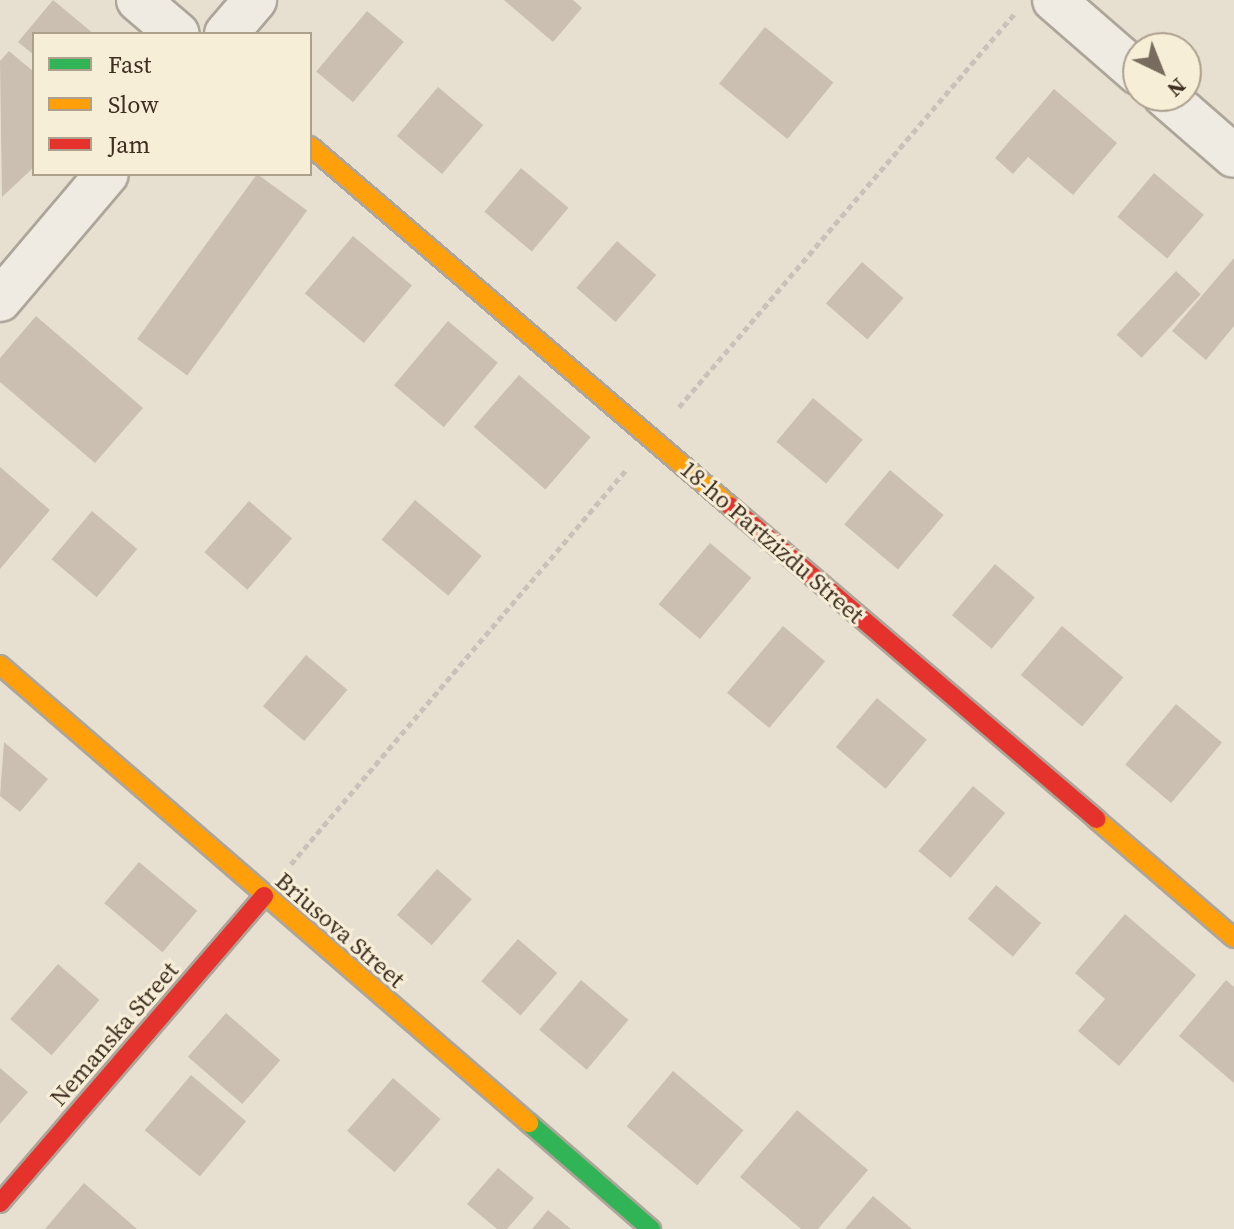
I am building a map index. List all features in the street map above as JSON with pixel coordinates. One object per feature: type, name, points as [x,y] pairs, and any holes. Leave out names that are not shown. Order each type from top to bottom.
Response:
[{"type":"street","points":[[138,0],[176,32]]},
{"type":"street","points":[[228,32],[255,0]]},
{"type":"street","points":[[1054,0],[1122,59]]},
{"type":"street","points":[[1183,112],[1234,156]]},
{"type":"street","name":"18-ho Partzizdu Street","points":[[312,148],[1234,938]]},
{"type":"street","points":[[0,300],[105,176]]},
{"type":"street","name":"Briusova Street","points":[[0,665],[651,1229]]},
{"type":"street","name":"Nemanska Street","points":[[0,1203],[264,896]]},
{"type":"building","points":[[53,0],[92,32],[32,32],[32,53],[18,42]]},
{"type":"building","points":[[504,0],[573,0],[582,8],[553,42]]},
{"type":"building","points":[[367,11],[404,42],[353,102],[316,72]]},
{"type":"building","points":[[765,27],[833,82],[787,139],[719,84]]},
{"type":"building","points":[[9,51],[32,70],[32,169],[2,197],[0,61]]},
{"type":"building","points":[[438,87],[483,125],[442,174],[397,136]]},
{"type":"building","points":[[1054,89],[1117,143],[1073,195],[1028,157],[1013,174],[995,158]]},
{"type":"building","points":[[521,168],[568,208],[532,252],[484,212]]},
{"type":"building","points":[[1154,173],[1204,215],[1167,258],[1117,217]]},
{"type":"building","points":[[256,176],[260,176],[307,210],[187,375],[137,339]]},
{"type":"building","points":[[353,236],[412,285],[364,343],[305,293]]},
{"type":"building","points":[[617,241],[656,275],[616,322],[576,288]]},
{"type":"building","points":[[1234,258],[1234,326],[1206,360],[1172,331]]},
{"type":"building","points":[[862,262],[904,298],[867,340],[826,304]]},
{"type":"building","points":[[1176,271],[1201,294],[1142,358],[1117,335]]},
{"type":"building","points":[[36,316],[143,408],[95,463],[0,382],[0,358]]},
{"type":"building","points":[[448,321],[498,363],[444,427],[394,385]]},
{"type":"building","points":[[519,375],[591,437],[545,489],[474,427]]},
{"type":"building","points":[[813,398],[863,440],[826,483],[776,442]]},
{"type":"building","points":[[0,467],[50,510],[0,569]]},
{"type":"building","points":[[890,470],[944,515],[898,569],[844,524]]},
{"type":"building","points":[[415,500],[482,556],[448,596],[382,540]]},
{"type":"building","points":[[249,501],[292,538],[247,590],[204,552]]},
{"type":"building","points":[[92,511],[137,549],[97,597],[52,559]]},
{"type":"building","points":[[710,543],[751,578],[700,639],[659,604]]},
{"type":"building","points":[[995,564],[1035,597],[992,649],[952,615]]},
{"type":"building","points":[[783,626],[825,661],[769,728],[727,693]]},
{"type":"building","points":[[1062,626],[1123,677],[1082,726],[1021,675]]},
{"type":"building","points":[[306,655],[347,690],[304,741],[263,706]]},
{"type":"building","points":[[877,698],[927,740],[886,789],[836,747]]},
{"type":"building","points":[[1176,704],[1222,743],[1171,803],[1125,765]]},
{"type":"building","points":[[4,742],[48,779],[20,812],[0,796]]},
{"type":"building","points":[[973,786],[1005,813],[951,878],[918,851]]},
{"type":"building","points":[[139,862],[197,911],[163,952],[104,903]]},
{"type":"building","points":[[437,869],[472,899],[432,945],[397,915]]},
{"type":"building","points":[[996,885],[1041,923],[1013,957],[968,919]]},
{"type":"building","points":[[1125,914],[1196,975],[1119,1066],[1078,1031],[1105,999],[1075,973]]},
{"type":"building","points":[[518,939],[557,973],[521,1015],[481,981]]},
{"type":"building","points":[[58,964],[100,1000],[52,1055],[10,1019]]},
{"type":"building","points":[[581,980],[628,1020],[587,1070],[539,1030]]},
{"type":"building","points":[[1226,980],[1234,987],[1234,1083],[1179,1036]]},
{"type":"building","points":[[226,1013],[280,1060],[242,1104],[188,1057]]},
{"type":"building","points":[[0,1068],[28,1092],[0,1124]]},
{"type":"building","points":[[673,1071],[743,1130],[697,1185],[627,1126]]},
{"type":"building","points":[[191,1075],[246,1121],[200,1176],[145,1130]]},
{"type":"building","points":[[393,1078],[441,1119],[395,1172],[347,1131]]},
{"type":"building","points":[[797,1110],[868,1170],[818,1229],[801,1229],[740,1177]]},
{"type":"building","points":[[498,1168],[534,1198],[507,1229],[497,1229],[467,1204]]},
{"type":"building","points":[[84,1183],[137,1229],[45,1229]]},
{"type":"building","points":[[873,1196],[912,1229],[845,1229]]},
{"type":"building","points":[[548,1210],[571,1229],[532,1229]]},
{"type":"traffic: fast","points":[[529,1123],[651,1229]]},
{"type":"traffic: slow","points":[[312,148],[730,506]]},
{"type":"traffic: slow","points":[[0,665],[529,1123]]},
{"type":"traffic: slow","points":[[1096,819],[1234,938]]},
{"type":"traffic: jam","points":[[730,506],[1096,819]]},
{"type":"traffic: jam","points":[[0,1203],[264,896]]}]
